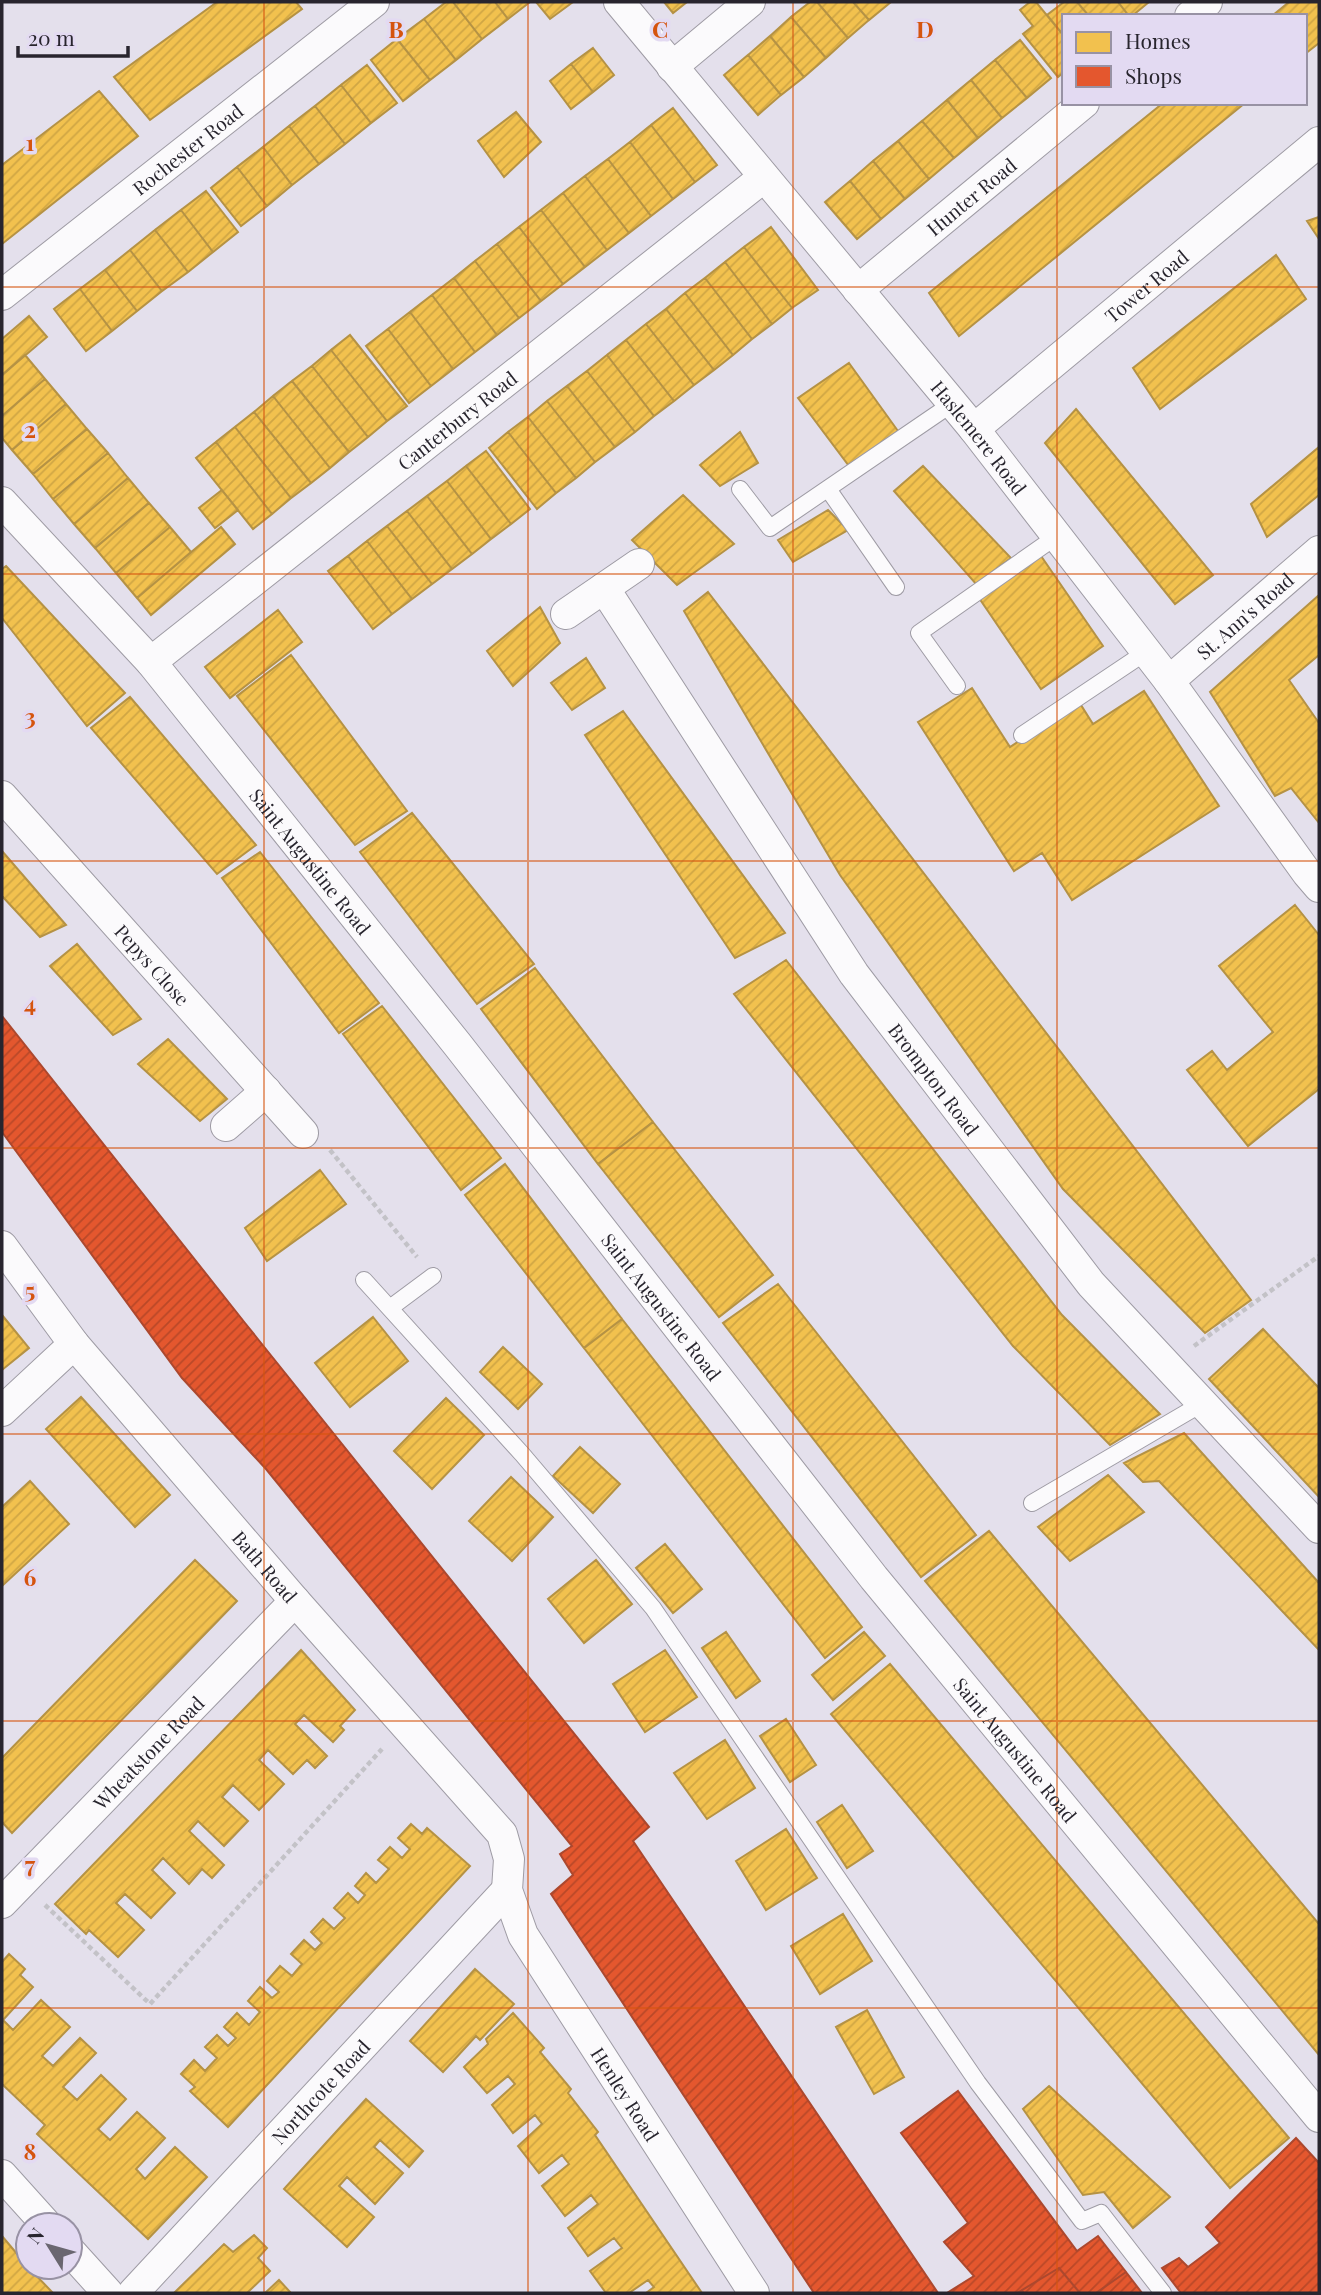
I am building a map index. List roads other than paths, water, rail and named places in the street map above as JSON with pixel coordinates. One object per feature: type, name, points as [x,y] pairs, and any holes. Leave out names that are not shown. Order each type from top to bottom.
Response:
[{"type":"street","name":"Rochester Road","points":[[2,295],[374,2]]},
{"type":"street","name":"Haslemere Road","points":[[619,2],[974,429],[1315,874]]},
{"type":"street","points":[[672,66],[750,2]]},
{"type":"street","points":[[1192,14],[1207,2]]},
{"type":"street","name":"Hunter Road","points":[[858,290],[1082,105]]},
{"type":"street","name":"Tower Road","points":[[974,429],[1319,142]]},
{"type":"street","name":"Canterbury Road","points":[[151,662],[764,177]]},
{"type":"street","name":"Saint Augustine Road","points":[[2,502],[151,662],[457,1044],[874,1578],[1319,2117]]},
{"type":"street","name":"St. Ann's Road","points":[[1168,681],[1319,551]]},
{"type":"street","points":[[566,614],[639,564]]},
{"type":"street","name":"Brompton Road","points":[[604,588],[853,974],[1091,1284],[1319,1528]]},
{"type":"street","name":"Pepys Close","points":[[2,796],[303,1133]]},
{"type":"street","points":[[226,1126],[266,1091]]},
{"type":"street","name":"Bath Road","points":[[2,1246],[74,1344],[295,1601],[502,1834],[509,1858],[507,1890]]},
{"type":"street","points":[[2,1410],[74,1344]]},
{"type":"street","name":"Wheatstone Road","points":[[12,1893],[295,1601]]},
{"type":"street","name":"Northcote Road","points":[[133,2293],[507,1890]]},
{"type":"street","name":"Henley Road","points":[[507,1890],[523,1935],[754,2293]]},
{"type":"street","points":[[2,2175],[34,2211]]},
{"type":"street","points":[[84,2266],[108,2293]]},
{"type":"lane","points":[[740,489],[769,528],[953,403]]},
{"type":"lane","points":[[828,488],[896,587]]},
{"type":"lane","points":[[957,686],[919,633],[1057,537]]},
{"type":"lane","points":[[1022,734],[1146,652]]},
{"type":"lane","points":[[390,1308],[433,1276]]},
{"type":"lane","points":[[364,1280],[522,1454],[653,1608],[978,2083],[1082,2221],[1101,2213],[1163,2293]]},
{"type":"lane","points":[[1032,1503],[1203,1403]]}]
